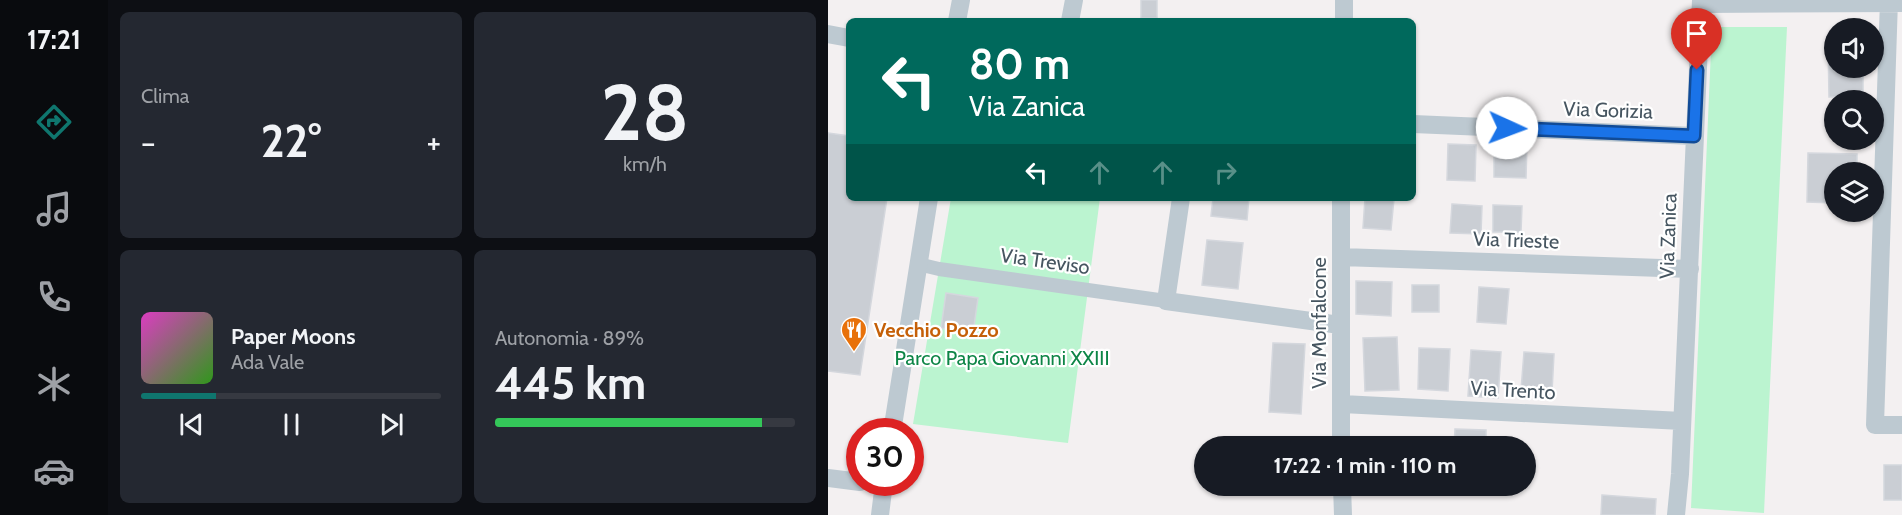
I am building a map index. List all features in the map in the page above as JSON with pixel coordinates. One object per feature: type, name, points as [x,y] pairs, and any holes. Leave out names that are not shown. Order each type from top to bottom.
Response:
[{"type":"street","points":[[958,18],[961,0]]},
{"type":"street","points":[[1071,18],[1074,0]]},
{"type":"street","points":[[1344,0],[1344,18]]},
{"type":"street","points":[[1701,2],[1893,2],[1875,425],[1902,425]]},
{"type":"street","name":"Via Zanica","points":[[1676,515],[1690,269],[1701,2]]},
{"type":"street","points":[[828,34],[846,37]]},
{"type":"street","name":"Via Gorizia","points":[[1416,124],[1694,136]]},
{"type":"street","points":[[894,418],[928,201]]},
{"type":"street","points":[[1166,301],[1181,201]]},
{"type":"street","name":"Via Monfalcone","points":[[1341,201],[1341,436]]},
{"type":"street","name":"Via Trieste","points":[[1341,257],[1690,269]]},
{"type":"street","name":"Via Treviso","points":[[918,264],[939,269],[1340,325]]},
{"type":"street","name":"Via Trento","points":[[1342,404],[1682,421]]},
{"type":"street","points":[[828,478],[846,480]]},
{"type":"street","points":[[879,496],[880,515]]},
{"type":"street","points":[[1342,496],[1343,515]]},
{"type":"green space","points":[[1712,27],[1787,27],[1764,513],[1691,508]]},
{"type":"green space","name":"Parco Papa Giovanni XXIII","points":[[950,201],[1100,201],[1068,443],[924,425],[924,418],[914,418]]},
{"type":"building","points":[[1141,0],[1157,0],[1157,18],[1141,18]]},
{"type":"building","points":[[1829,78],[1863,78],[1863,90],[1829,90]]},
{"type":"building","points":[[828,133],[846,136],[846,201],[887,201],[860,375],[828,371]]},
{"type":"building","points":[[1494,143],[1527,144],[1526,178],[1494,177]]},
{"type":"building","points":[[1448,144],[1476,145],[1475,181],[1447,180]]},
{"type":"building","points":[[1808,153],[1857,154],[1857,162],[1824,162],[1824,203],[1807,202]]},
{"type":"building","points":[[1213,201],[1249,201],[1247,220],[1211,216]]},
{"type":"building","points":[[1365,201],[1394,201],[1391,230],[1363,228]]},
{"type":"building","points":[[1452,204],[1482,206],[1481,234],[1450,233]]},
{"type":"building","points":[[1493,205],[1522,206],[1521,232],[1493,232]]},
{"type":"building","points":[[1207,240],[1243,243],[1238,289],[1202,285]]},
{"type":"building","points":[[1356,281],[1392,282],[1391,316],[1356,314]]},
{"type":"building","points":[[1412,285],[1439,285],[1439,312],[1412,312]]},
{"type":"building","points":[[1479,287],[1509,289],[1506,324],[1477,322]]},
{"type":"building","points":[[946,293],[978,298],[973,333],[941,328]]},
{"type":"building","points":[[1397,337],[1399,390],[1365,391],[1363,338]]},
{"type":"building","points":[[1273,343],[1305,344],[1301,414],[1269,412]]},
{"type":"building","points":[[1419,348],[1450,349],[1448,391],[1418,389]]},
{"type":"building","points":[[1471,350],[1501,352],[1498,398],[1468,396]]},
{"type":"building","points":[[1524,352],[1554,354],[1552,392],[1521,390]]},
{"type":"building","points":[[1455,429],[1486,430],[1486,436],[1455,436]]},
{"type":"building","points":[[1884,465],[1902,465],[1902,500],[1884,500]]},
{"type":"building","points":[[1602,495],[1656,499],[1655,515],[1601,515]]},
{"type":"place","name":"Vecchio Pozzo","points":[[854,353]]},
{"type":"route","points":[[1507,128],[1694,136],[1697,70]]}]
